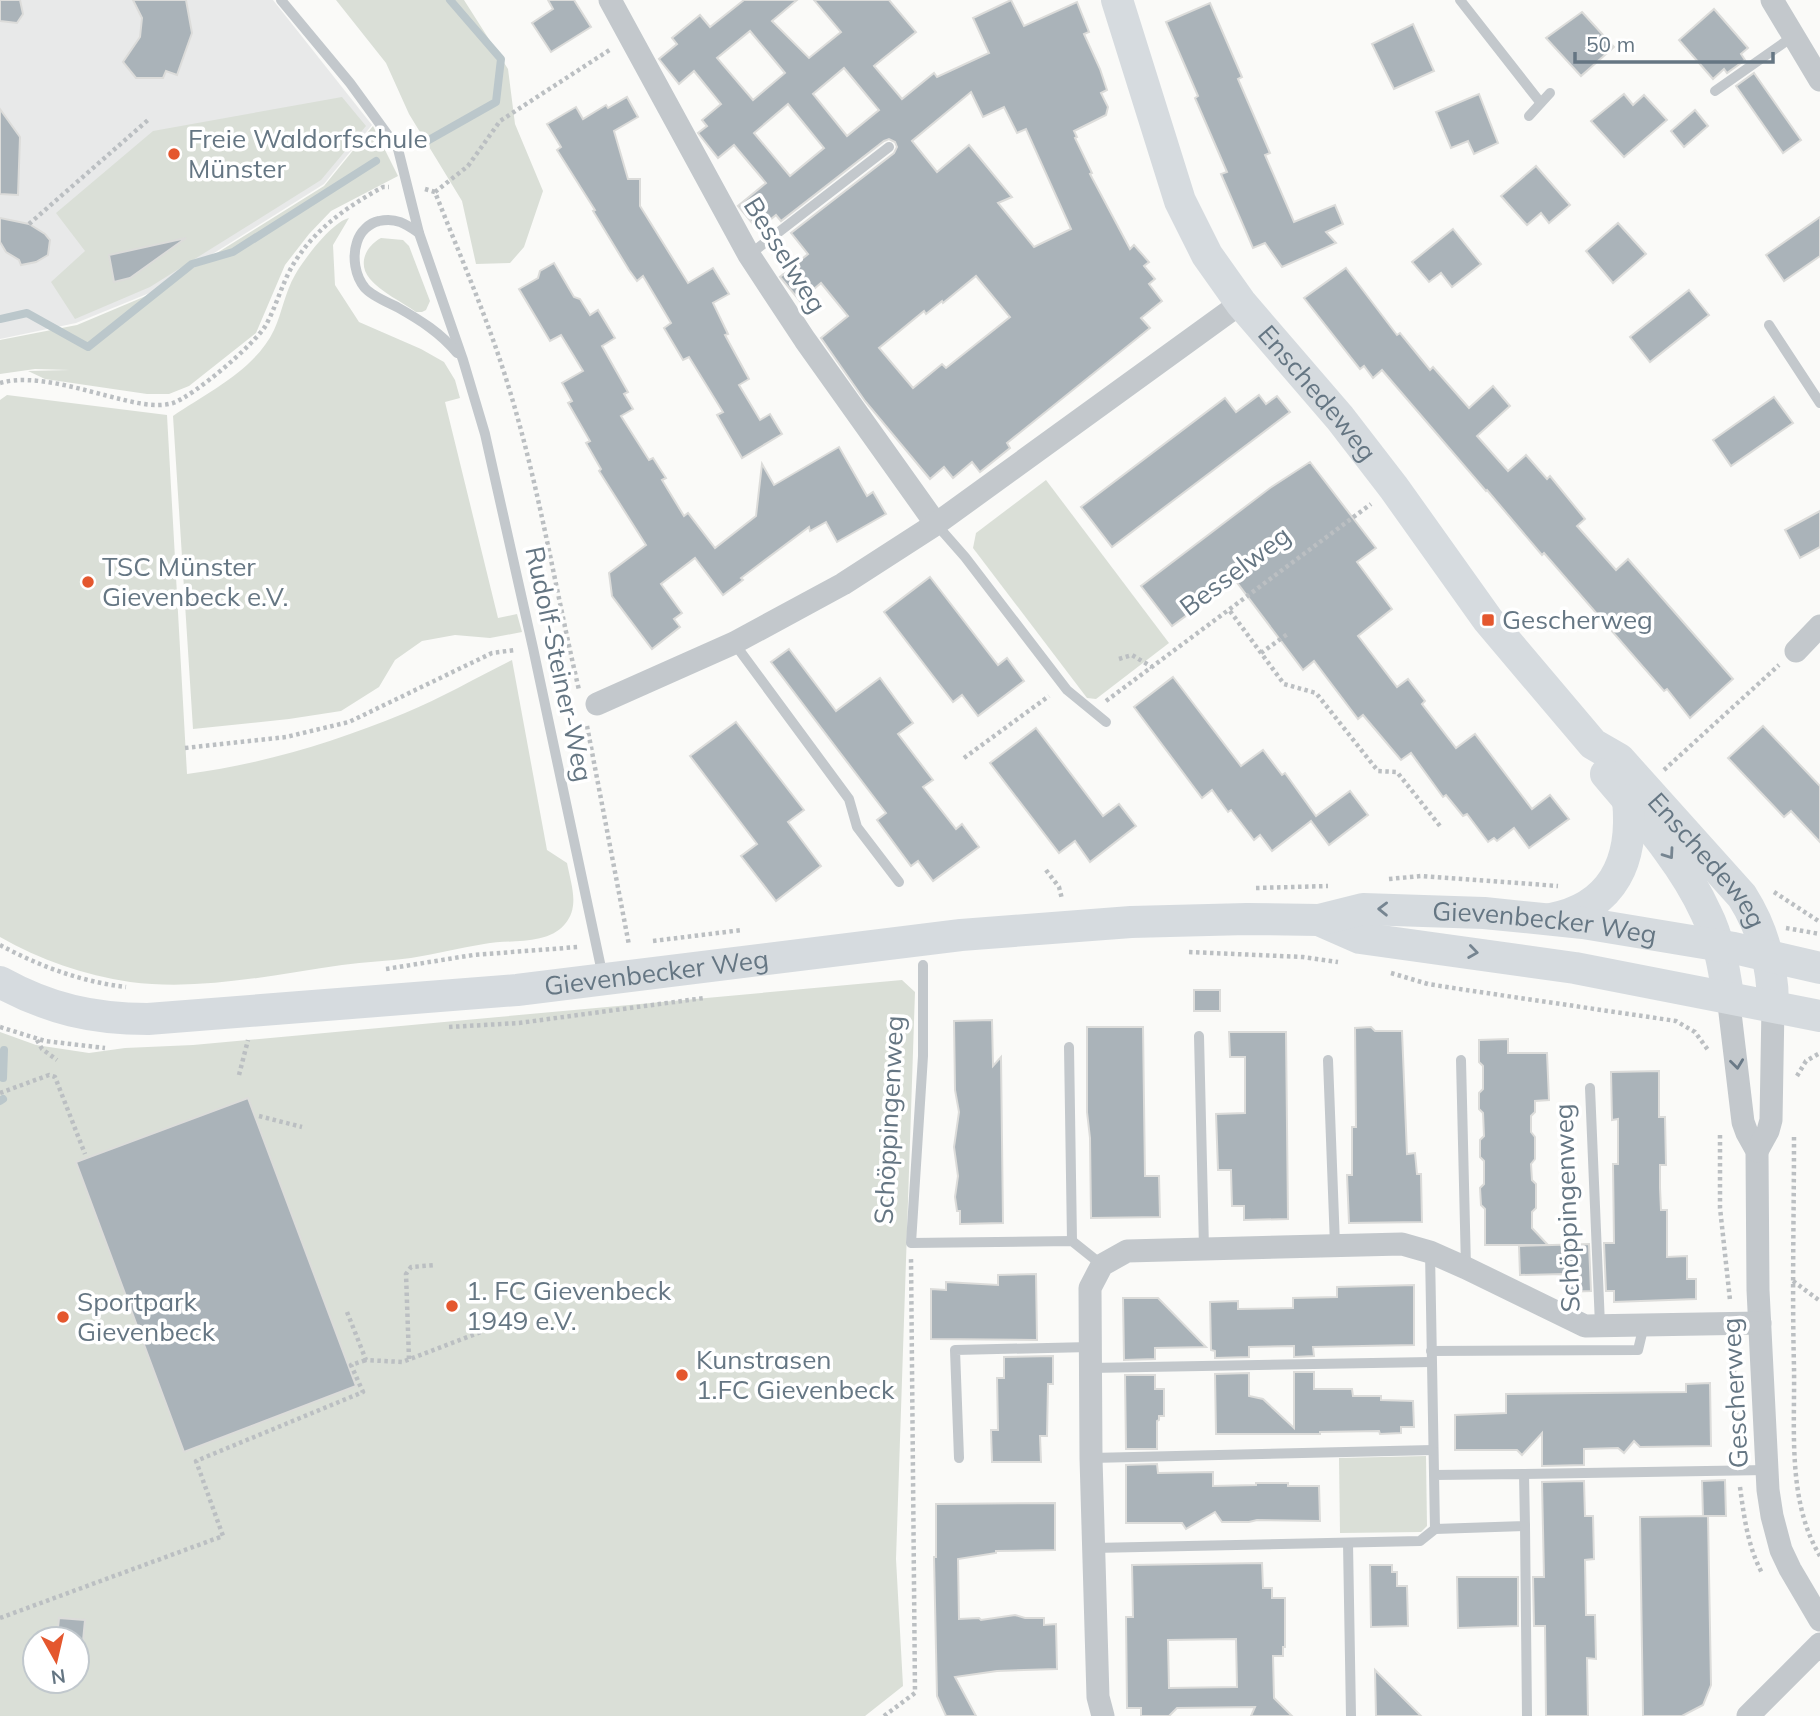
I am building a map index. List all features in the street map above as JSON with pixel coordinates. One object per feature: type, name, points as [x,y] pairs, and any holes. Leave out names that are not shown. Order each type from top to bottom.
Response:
[{"type":"main road","name":"Enschedeweg","points":[[1117,0],[1180,201],[1207,255],[1241,303],[1340,418],[1394,488],[1488,620],[1594,744],[1598,761],[1604,771],[1636,793],[1742,896],[1757,923],[1768,956],[1773,1006]]},
{"type":"main road","name":"Enschedeweg","points":[[1636,793],[1656,836],[1700,901],[1718,946],[1728,996]]},
{"type":"main road","points":[[1548,919],[1561,917],[1589,904],[1613,881],[1629,846],[1636,793]]},
{"type":"main road","name":"Gievenbecker Weg","points":[[0,982],[49,1006],[80,1014],[114,1019],[148,1019],[517,990],[883,944],[1040,929],[1167,921],[1319,920],[1363,909],[1548,919],[1718,946],[1820,968]]},
{"type":"main road","name":"Gievenbecker Weg","points":[[1319,920],[1360,938],[1506,957],[1728,996],[1820,1016]]},
{"type":"street","name":"Besselweg","points":[[610,0],[749,255],[805,340],[936,524]]},
{"type":"street","points":[[1772,0],[1820,80]]},
{"type":"street","points":[[587,706],[734,643],[843,584],[936,524],[1241,303]]},
{"type":"street","points":[[1796,651],[1820,626]]},
{"type":"street","name":"Gescherweg","points":[[1728,996],[1743,1122],[1757,1151],[1760,1323],[1767,1470],[1772,1516],[1781,1550],[1820,1620]]},
{"type":"street","name":"Gescherweg","points":[[1757,1151],[1768,1131],[1770,1120],[1773,1006]]},
{"type":"street","name":"Schöppingenweg","points":[[1102,1265],[1127,1251],[1402,1244],[1430,1252],[1466,1268],[1585,1326],[1760,1323]]},
{"type":"street","points":[[1102,1265],[1090,1288],[1090,1357],[1098,1697],[1103,1716]]},
{"type":"street","points":[[1748,1716],[1820,1644]]},
{"type":"lane","name":"Rudolf-Steiner-Weg","points":[[281,0],[350,83],[398,149],[419,233],[463,360],[485,434],[604,979]]},
{"type":"lane","points":[[1460,0],[1540,102]]},
{"type":"lane","points":[[1715,91],[1795,35]]},
{"type":"lane","points":[[1529,116],[1550,93]]},
{"type":"lane","points":[[749,255],[889,146]]},
{"type":"lane","name":"Rudolf-Steiner-Weg","points":[[419,233],[403,222],[392,219],[376,221],[364,229],[357,241],[354,258],[357,275],[366,290],[432,328],[463,360]]},
{"type":"lane","points":[[1769,325],[1820,403]]},
{"type":"lane","points":[[936,524],[965,557],[1064,685],[1106,722]]},
{"type":"lane","points":[[734,643],[849,799],[857,827],[899,882]]},
{"type":"lane","name":"Schöppingenweg","points":[[923,965],[923,1056],[911,1243],[1072,1241]]},
{"type":"lane","points":[[1199,1037],[1204,1249]]},
{"type":"lane","points":[[1069,1047],[1072,1241],[1102,1265]]},
{"type":"lane","points":[[1328,1060],[1335,1245]]},
{"type":"lane","points":[[1461,1060],[1466,1268]]},
{"type":"lane","name":"Schöppingenweg","points":[[1590,1088],[1600,1325]]},
{"type":"lane","points":[[1430,1252],[1435,1529]]},
{"type":"lane","points":[[959,1458],[955,1350],[1090,1357],[1431,1356],[1460,1352],[1638,1350],[1644,1325]]},
{"type":"lane","points":[[1091,1458],[1433,1450]]},
{"type":"lane","points":[[1434,1475],[1767,1470]]},
{"type":"lane","points":[[1524,1474],[1527,1716]]},
{"type":"lane","points":[[1093,1548],[1420,1541],[1435,1529],[1525,1526]]},
{"type":"lane","points":[[1348,1543],[1351,1716]]},
{"type":"path","points":[[435,192],[468,166],[500,121],[631,37]]},
{"type":"path","points":[[29,224],[148,120]]},
{"type":"path","points":[[0,383],[33,381],[149,405],[173,402],[197,388],[255,341],[298,257],[323,228],[348,206],[383,187],[407,184],[435,192]]},
{"type":"path","points":[[435,192],[487,319],[509,386],[587,706],[629,945],[729,932]]},
{"type":"path","name":"Besselweg","points":[[1094,710],[1394,488]]},
{"type":"path","points":[[1230,611],[1283,684],[1315,693],[1378,771],[1397,772],[1440,825]]},
{"type":"path","points":[[1261,653],[1289,633]]},
{"type":"path","points":[[186,748],[286,737],[349,722],[492,653],[533,648]]},
{"type":"path","points":[[1636,793],[1796,651]]},
{"type":"path","points":[[1119,659],[1132,655],[1152,667]]},
{"type":"path","points":[[964,758],[1064,685]]},
{"type":"path","points":[[1046,870],[1059,887],[1062,899]]},
{"type":"path","points":[[0,945],[70,975],[130,987]]},
{"type":"path","points":[[380,970],[473,955],[597,947]]},
{"type":"path","points":[[1186,952],[1303,957],[1348,963]]},
{"type":"path","points":[[1383,971],[1429,984],[1660,1018],[1684,1025],[1695,1032]]},
{"type":"path","points":[[609,1012],[698,999]]},
{"type":"path","points":[[37,1039],[42,1049],[57,1060]]},
{"type":"path","points":[[239,1076],[248,1040]]},
{"type":"path","points":[[1795,1087],[1801,1065],[1820,1053]]},
{"type":"path","points":[[0,1093],[49,1075],[55,1077],[85,1154]]},
{"type":"path","points":[[259,1116],[302,1127]]},
{"type":"path","points":[[1794,1124],[1796,1478],[1804,1521],[1820,1556]]},
{"type":"path","points":[[884,1716],[915,1693],[911,1243]]},
{"type":"path","points":[[409,1359],[406,1274],[411,1267],[436,1265]]},
{"type":"path","points":[[1793,1281],[1820,1301]]},
{"type":"path","points":[[347,1312],[366,1360]]},
{"type":"path","points":[[0,1618],[223,1536],[196,1461],[363,1392],[351,1365],[366,1360],[402,1362],[502,1324]]},
{"type":"shaded area","name":"Freie Waldorfschule Münster","points":[[0,0],[273,0],[372,125],[324,184],[152,292],[76,323],[0,339]]},
{"type":"shaded area","points":[[336,0],[464,0],[508,69],[515,124],[543,191],[524,247],[510,263],[476,264],[462,201],[409,114],[386,63]]},
{"type":"shaded area","points":[[342,97],[366,126],[321,180],[150,287],[75,319],[51,282],[85,251],[56,213],[153,131]]},
{"type":"shaded area","points":[[373,126],[398,176],[331,211],[285,265],[256,333],[189,386],[169,394],[147,394],[45,379],[28,371],[70,370],[35,369],[0,374],[0,340],[77,325],[153,293],[324,186]]},
{"type":"shaded area","points":[[349,218],[333,245],[335,285],[359,322],[444,362],[455,380],[460,398],[445,402],[498,618],[517,614],[522,632],[490,638],[455,635],[422,641],[395,660],[379,687],[341,711],[193,729],[173,416],[230,379],[255,357],[274,330],[299,268],[335,226]]},
{"type":"shaded area","points":[[381,238],[403,240],[409,246],[430,301],[426,310],[416,312],[380,288],[366,273],[365,256],[371,246]]},
{"type":"shaded area","points":[[7,395],[167,415],[187,774],[298,751],[379,724],[512,660],[547,850],[567,863],[573,903],[570,917],[565,924],[548,936],[538,939],[236,981],[183,985],[130,982],[96,975],[47,959],[0,937],[0,400]]},
{"type":"shaded area","points":[[1046,480],[1169,643],[1096,699],[1087,698],[973,548],[976,533]]},
{"type":"shaded area","name":"1. FC Gievenbeck 1949 e.V.","points":[[902,980],[915,992],[896,1559],[903,1686],[865,1716],[0,1716],[0,1032],[36,1045],[89,1053],[125,1048],[193,1045]]},
{"type":"shaded area","points":[[1426,1456],[1427,1526],[1421,1532],[1340,1533],[1339,1458]]},
{"type":"building","points":[[0,0],[20,0],[23,14],[17,23],[0,21]]},
{"type":"building","points":[[133,0],[186,0],[192,33],[177,75],[166,71],[163,78],[136,78],[123,62],[140,37],[142,18]]},
{"type":"building","points":[[548,0],[574,0],[591,27],[551,52],[532,23],[553,9]]},
{"type":"building","points":[[744,0],[797,0],[772,21],[809,58],[841,32],[814,0],[889,0],[916,32],[874,66],[902,99],[934,73],[937,77],[989,53],[973,18],[1011,0],[1024,26],[1077,2],[1089,32],[1084,34],[1107,90],[1101,93],[1108,107],[1106,115],[1074,131],[1077,137],[1075,138],[1092,173],[1090,174],[1130,249],[1134,245],[1149,262],[1144,266],[1155,279],[1149,284],[1162,301],[1141,318],[1150,328],[1007,443],[1010,448],[980,472],[972,462],[953,478],[944,467],[930,479],[865,401],[821,338],[848,316],[821,283],[800,301],[780,277],[808,254],[791,233],[894,153],[897,147],[895,142],[889,139],[884,141],[781,221],[776,215],[758,230],[738,206],[766,183],[734,145],[718,158],[698,133],[707,126],[702,120],[721,104],[694,71],[679,84],[659,59],[677,44],[672,38],[700,15],[710,27]],"holes":[[[750,31],[785,73],[753,100],[717,58]],[[844,68],[879,110],[847,136],[813,94]],[[971,92],[983,117],[1004,107],[1017,133],[1026,129],[1071,229],[1034,247],[998,203],[1012,197],[969,145],[937,172],[912,141]],[[788,104],[824,148],[790,176],[754,133]],[[976,276],[1010,317],[946,368],[942,364],[913,388],[879,348],[924,311],[926,314],[942,301],[943,303]]]},
{"type":"building","points":[[1210,3],[1242,77],[1238,79],[1270,153],[1265,155],[1294,222],[1335,205],[1343,224],[1326,232],[1336,243],[1282,267],[1265,243],[1253,248],[1221,174],[1227,172],[1195,98],[1198,96],[1166,22]]},
{"type":"building","points":[[1714,9],[1748,48],[1741,54],[1745,60],[1727,73],[1724,69],[1713,79],[1679,40]]},
{"type":"building","points":[[1582,12],[1614,47],[1581,76],[1546,38]]},
{"type":"building","points":[[1413,24],[1434,71],[1394,89],[1372,44]]},
{"type":"building","points":[[1754,73],[1801,140],[1783,153],[1736,86]]},
{"type":"building","points":[[1479,94],[1498,143],[1474,154],[1468,141],[1451,148],[1436,112]]},
{"type":"building","points":[[1624,94],[1633,105],[1644,95],[1667,120],[1624,157],[1591,121]]},
{"type":"building","points":[[627,97],[638,117],[614,131],[628,179],[640,179],[640,206],[688,283],[713,268],[729,294],[713,303],[728,334],[725,335],[749,379],[739,385],[760,420],[770,414],[782,434],[742,458],[717,415],[723,412],[689,357],[683,360],[664,328],[671,323],[643,276],[637,281],[629,270],[557,150],[561,147],[547,124],[576,107],[583,119],[606,105],[608,108]]},
{"type":"building","points":[[0,109],[20,137],[18,195],[0,194]]},
{"type":"building","points":[[1695,110],[1708,126],[1684,147],[1671,131]]},
{"type":"building","points":[[1536,166],[1570,205],[1549,223],[1541,213],[1527,225],[1501,196]]},
{"type":"building","points":[[1820,217],[1820,256],[1784,281],[1766,255]]},
{"type":"building","points":[[0,218],[29,224],[45,234],[50,240],[48,255],[36,262],[21,265],[19,260],[6,252],[0,242]]},
{"type":"building","points":[[1618,223],[1646,254],[1613,283],[1586,251]]},
{"type":"building","points":[[1453,229],[1481,264],[1452,287],[1441,273],[1429,282],[1412,262]]},
{"type":"building","points":[[186,238],[130,278],[114,282],[109,255]]},
{"type":"building","points":[[554,263],[574,297],[580,299],[590,315],[598,310],[615,338],[602,346],[628,392],[624,394],[633,409],[621,416],[649,460],[653,458],[666,478],[662,480],[684,516],[688,513],[715,548],[756,516],[762,464],[774,485],[839,447],[867,496],[873,492],[886,514],[837,542],[826,522],[810,531],[809,527],[741,578],[743,580],[723,595],[695,558],[661,584],[682,613],[674,619],[680,627],[652,649],[612,596],[609,573],[646,545],[599,471],[601,469],[586,443],[590,441],[568,403],[572,401],[562,383],[583,371],[561,335],[550,341],[519,289],[538,278],[540,271]]},
{"type":"building","points":[[1346,268],[1397,335],[1400,333],[1430,370],[1433,367],[1469,408],[1493,386],[1510,406],[1477,436],[1508,471],[1526,455],[1547,479],[1550,476],[1585,519],[1577,526],[1616,570],[1628,559],[1733,679],[1690,718],[1544,553],[1542,555],[1382,370],[1373,378],[1364,366],[1360,369],[1304,298]]},
{"type":"building","points":[[1689,290],[1709,315],[1650,362],[1630,337]]},
{"type":"building","points":[[1259,395],[1266,404],[1277,396],[1290,412],[1112,547],[1081,507],[1225,398],[1236,412]]},
{"type":"building","points":[[1774,397],[1793,423],[1731,466],[1713,440]]},
{"type":"building","points":[[1310,462],[1376,548],[1357,562],[1392,609],[1358,636],[1397,687],[1408,679],[1425,701],[1422,704],[1456,748],[1475,734],[1532,809],[1550,795],[1569,819],[1529,848],[1514,828],[1497,841],[1494,838],[1488,842],[1467,814],[1463,816],[1446,795],[1443,797],[1411,753],[1401,760],[1363,715],[1358,719],[1314,661],[1303,670],[1235,580],[1172,626],[1141,586],[1270,488]]},
{"type":"building","points":[[1820,511],[1820,547],[1800,558],[1785,530]]},
{"type":"building","points":[[930,577],[998,665],[1007,658],[1024,681],[978,716],[962,695],[953,702],[884,612]]},
{"type":"building","points":[[789,649],[836,711],[880,678],[913,723],[898,734],[933,780],[923,787],[956,829],[962,824],[979,847],[933,881],[918,861],[911,866],[877,820],[886,813],[771,662]]},
{"type":"building","points":[[1173,677],[1241,766],[1263,750],[1282,775],[1285,773],[1316,816],[1350,791],[1368,815],[1329,845],[1311,821],[1272,851],[1260,835],[1254,840],[1212,790],[1202,798],[1134,707]]},
{"type":"building","points":[[736,722],[804,810],[788,822],[821,866],[776,901],[741,856],[757,844],[690,756]]},
{"type":"building","points":[[1763,726],[1820,786],[1820,842],[1791,811],[1784,817],[1728,758]]},
{"type":"building","points":[[1036,728],[1103,816],[1119,804],[1136,826],[1090,862],[1075,841],[1059,853],[990,763]]},
{"type":"building","points":[[1194,990],[1220,990],[1220,1011],[1194,1011]]},
{"type":"building","points":[[992,1020],[993,1066],[1001,1057],[1003,1223],[960,1224],[960,1211],[957,1211],[955,1197],[958,1176],[954,1147],[959,1112],[955,1090],[954,1021]]},
{"type":"building","points":[[1087,1027],[1143,1027],[1145,1176],[1159,1176],[1160,1217],[1091,1218]]},
{"type":"building","points":[[1371,1027],[1375,1031],[1402,1031],[1407,1154],[1415,1153],[1417,1174],[1421,1174],[1422,1222],[1349,1223],[1347,1175],[1352,1175],[1352,1127],[1356,1127],[1355,1028]]},
{"type":"building","points":[[1229,1032],[1286,1032],[1288,1219],[1244,1220],[1244,1206],[1232,1206],[1231,1170],[1218,1170],[1216,1114],[1245,1113],[1245,1057],[1230,1057]]},
{"type":"building","points":[[1508,1039],[1508,1053],[1547,1053],[1549,1100],[1535,1101],[1531,1132],[1535,1137],[1535,1159],[1531,1164],[1532,1180],[1536,1184],[1536,1208],[1532,1212],[1532,1228],[1548,1245],[1485,1245],[1485,1209],[1481,1205],[1480,1188],[1484,1184],[1484,1161],[1480,1157],[1480,1140],[1484,1136],[1483,1113],[1479,1109],[1479,1093],[1483,1089],[1483,1066],[1479,1062],[1479,1040]]},
{"type":"building","points":[[1659,1071],[1659,1117],[1665,1117],[1666,1165],[1660,1165],[1660,1188],[1661,1210],[1667,1210],[1667,1257],[1687,1256],[1687,1279],[1696,1279],[1696,1299],[1614,1302],[1614,1291],[1606,1291],[1604,1243],[1614,1243],[1613,1164],[1618,1164],[1618,1119],[1612,1120],[1611,1072]]},
{"type":"building","points":[[248,1098],[356,1386],[184,1452],[76,1162]]},
{"type":"building","points":[[1589,1244],[1591,1291],[1564,1292],[1563,1274],[1520,1275],[1519,1246]]},
{"type":"building","points":[[1036,1274],[1037,1340],[931,1339],[931,1289],[946,1290],[946,1282],[998,1285],[998,1275]]},
{"type":"building","points":[[1414,1285],[1414,1345],[1313,1347],[1314,1356],[1294,1357],[1294,1346],[1249,1347],[1249,1357],[1215,1358],[1215,1351],[1211,1350],[1210,1302],[1238,1301],[1238,1309],[1293,1308],[1293,1298],[1337,1297],[1337,1287]]},
{"type":"building","points":[[1123,1298],[1158,1298],[1206,1347],[1155,1348],[1155,1359],[1124,1360]]},
{"type":"building","points":[[1053,1356],[1053,1384],[1048,1384],[1047,1436],[1040,1436],[1041,1462],[992,1462],[991,1430],[998,1430],[997,1378],[1004,1378],[1004,1357]]},
{"type":"building","points":[[1294,1372],[1314,1372],[1314,1389],[1352,1389],[1353,1396],[1381,1396],[1381,1400],[1413,1401],[1414,1427],[1401,1427],[1401,1433],[1380,1434],[1379,1431],[1216,1434],[1215,1374],[1249,1373],[1249,1396],[1263,1399],[1294,1428]]},
{"type":"building","points":[[1125,1375],[1155,1375],[1155,1389],[1164,1389],[1164,1416],[1159,1416],[1157,1421],[1157,1449],[1126,1449]]},
{"type":"building","points":[[1710,1383],[1711,1446],[1640,1447],[1634,1441],[1624,1453],[1618,1448],[1584,1449],[1584,1465],[1542,1466],[1542,1433],[1522,1455],[1517,1450],[1455,1450],[1455,1415],[1506,1413],[1506,1394],[1686,1392],[1686,1384]]},
{"type":"building","points":[[1157,1464],[1158,1473],[1213,1472],[1213,1486],[1288,1483],[1288,1486],[1319,1486],[1320,1521],[1222,1522],[1215,1512],[1186,1529],[1182,1523],[1126,1523],[1126,1465]]},
{"type":"building","points":[[1725,1480],[1726,1516],[1703,1516],[1702,1481]]},
{"type":"building","points":[[1584,1481],[1585,1516],[1593,1516],[1594,1559],[1585,1560],[1586,1615],[1595,1615],[1596,1659],[1587,1658],[1588,1716],[1546,1716],[1545,1626],[1534,1626],[1533,1577],[1544,1577],[1542,1482]]},
{"type":"building","points":[[1055,1503],[1055,1550],[996,1551],[958,1559],[959,1619],[981,1620],[1015,1615],[1044,1618],[1044,1625],[1056,1624],[1057,1669],[997,1671],[955,1677],[976,1716],[946,1716],[937,1696],[934,1557],[936,1504]]},
{"type":"building","points":[[1708,1516],[1711,1685],[1703,1705],[1682,1716],[1643,1716],[1640,1517]]},
{"type":"building","points":[[1262,1563],[1263,1588],[1272,1588],[1272,1598],[1285,1598],[1285,1647],[1283,1656],[1273,1656],[1274,1698],[1292,1716],[1251,1716],[1255,1707],[1177,1708],[1169,1716],[1141,1716],[1141,1708],[1127,1708],[1126,1617],[1133,1617],[1132,1565]],"holes":[[[1236,1639],[1237,1687],[1169,1688],[1168,1640]]]},
{"type":"building","points":[[1370,1565],[1392,1565],[1392,1572],[1397,1572],[1397,1586],[1407,1586],[1408,1626],[1371,1627]]},
{"type":"building","points":[[1457,1577],[1518,1577],[1518,1626],[1458,1628]]},
{"type":"building","points":[[59,1618],[85,1620],[85,1625],[58,1625]]},
{"type":"building","points":[[1375,1670],[1421,1716],[1376,1716]]},
{"type":"waterway","points":[[420,145],[496,102],[501,59],[450,0]]},
{"type":"waterway","points":[[0,319],[27,313],[88,347],[192,264],[233,252],[376,161]]},
{"type":"waterway","points":[[3,1078],[4,1050]]},
{"type":"place","name":"Freie Waldorfschule Münster","points":[[174,154]]},
{"type":"place","name":"TSC Münster Gievenbeck e.V.","points":[[88,582]]},
{"type":"place","name":"Gescherweg","points":[[1488,620]]},
{"type":"place","name":"1. FC Gievenbeck 1949 e.V.","points":[[452,1306]]},
{"type":"place","name":"Sportpark Gievenbeck","points":[[63,1317]]},
{"type":"place","name":"Kunstrasen 1.FC Gievenbeck","points":[[682,1375]]}]
